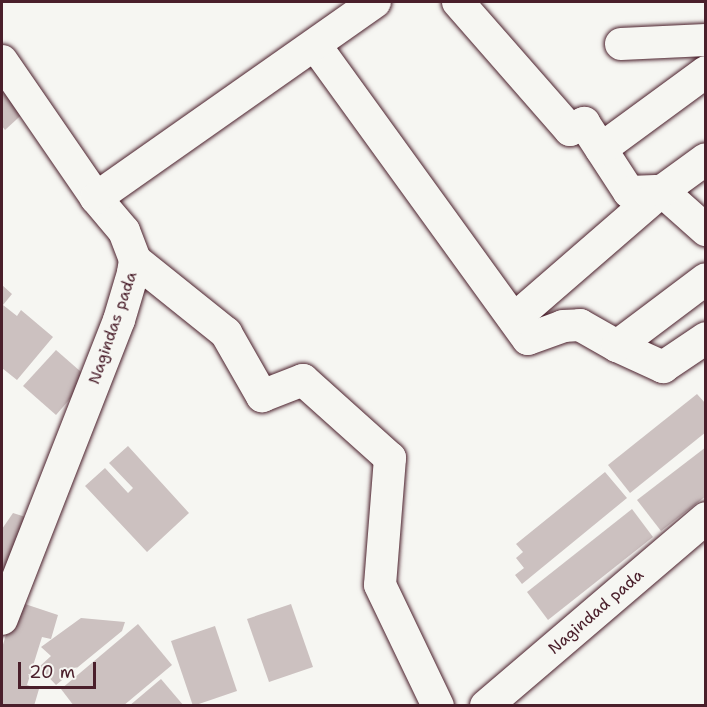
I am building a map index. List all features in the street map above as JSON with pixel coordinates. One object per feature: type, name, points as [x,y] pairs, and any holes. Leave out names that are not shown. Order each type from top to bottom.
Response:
[{"type":"street","points":[[96,198],[375,2]]},
{"type":"street","points":[[458,2],[570,130],[584,123],[629,192],[662,191],[705,230]]},
{"type":"street","points":[[621,44],[705,40]]},
{"type":"street","points":[[315,45],[528,339],[563,326],[580,325],[617,346],[663,367],[705,338]]},
{"type":"street","name":"Nagindas pada","points":[[2,61],[96,198],[124,231],[132,246],[135,260],[119,320],[2,619]]},
{"type":"street","points":[[602,149],[705,72]]},
{"type":"street","points":[[514,319],[662,191],[705,159]]},
{"type":"street","points":[[135,260],[226,333],[262,396],[303,380],[390,458],[380,585],[438,705]]},
{"type":"street","points":[[617,346],[705,279]]},
{"type":"street","name":"Nagindad pada","points":[[492,704],[705,518]]},
{"type":"building","points":[[2,77],[29,108],[5,130],[2,126]]},
{"type":"building","points":[[2,285],[12,294],[3,305],[17,316],[21,310],[53,337],[17,380],[2,368]]},
{"type":"building","points":[[56,350],[88,378],[56,415],[23,386]]},
{"type":"building","points":[[697,394],[706,404],[706,432],[630,493],[608,465]]},
{"type":"building","points":[[128,446],[189,513],[147,552],[85,486],[105,468],[128,493],[133,488],[109,463]]},
{"type":"building","points":[[706,447],[706,496],[661,531],[637,500]]},
{"type":"building","points":[[605,472],[627,498],[522,584],[515,575],[524,568],[516,558],[523,552],[516,544]]},
{"type":"building","points":[[632,509],[653,537],[548,620],[527,592]]},
{"type":"building","points":[[13,513],[35,520],[2,584],[2,529]]},
{"type":"building","points":[[16,601],[58,615],[51,639],[42,637],[27,685],[39,689],[34,706],[2,706],[2,648]]},
{"type":"building","points":[[291,604],[313,667],[269,682],[247,619]]},
{"type":"building","points":[[81,618],[125,622],[122,631],[56,685],[39,667],[51,656],[41,647]]},
{"type":"building","points":[[138,624],[172,665],[123,706],[74,706],[61,689]]},
{"type":"building","points":[[215,626],[237,691],[193,706],[171,641]]},
{"type":"building","points":[[161,679],[184,706],[129,706]]}]
